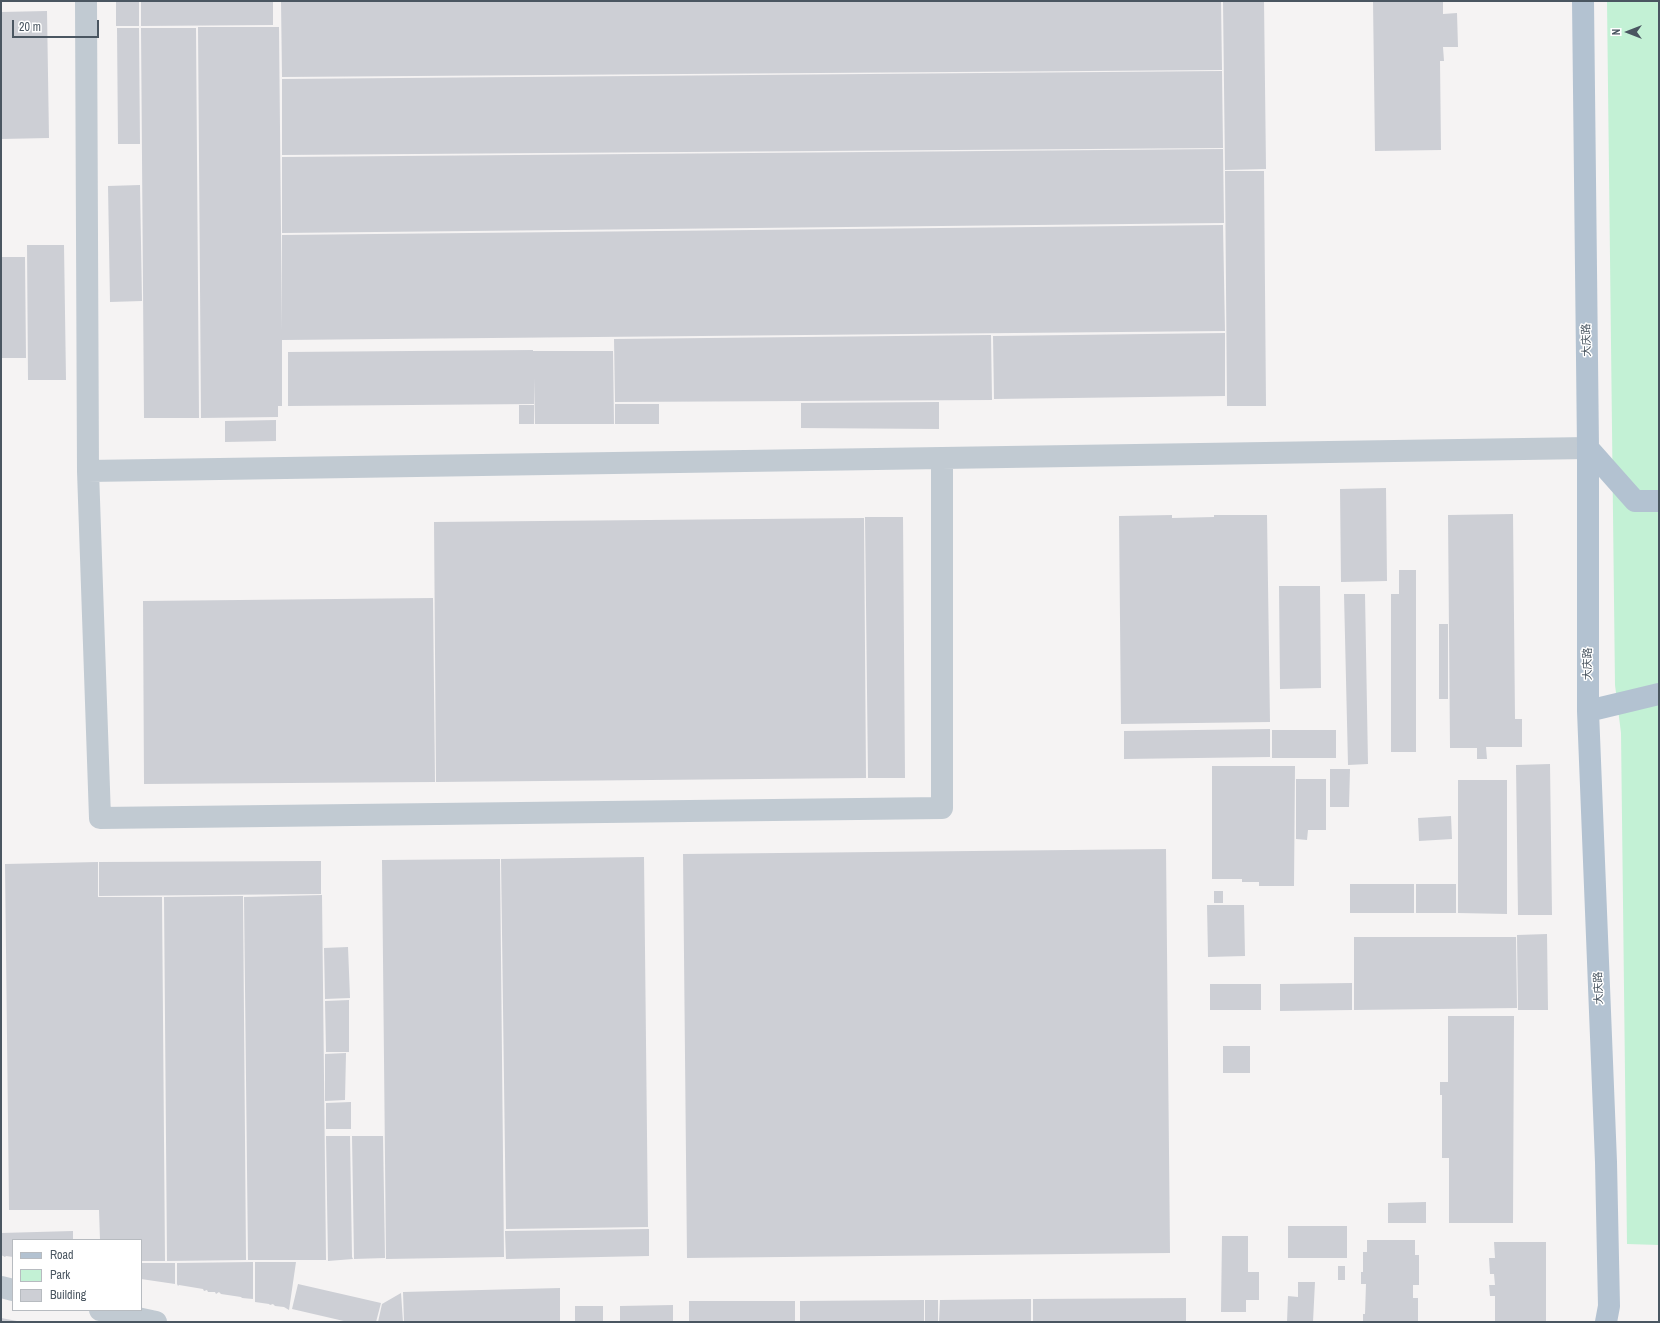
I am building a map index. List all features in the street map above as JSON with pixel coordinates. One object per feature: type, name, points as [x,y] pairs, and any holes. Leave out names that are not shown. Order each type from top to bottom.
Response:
[{"type":"main road","name":"大庆路","points":[[1583,1],[1588,448],[1588,711],[1612,1317]]},
{"type":"main road","points":[[1588,448],[1635,501],[1659,501]]},
{"type":"main road","points":[[1588,711],[1659,694]]},
{"type":"street","points":[[86,1],[88,471],[100,818],[942,808],[942,458]]},
{"type":"street","points":[[88,471],[1588,448]]},
{"type":"street","points":[[1,1287],[12,1290]]},
{"type":"street","points":[[105,1311],[156,1322]]},
{"type":"green space","points":[[1607,1],[1659,1],[1659,1245],[1627,1244],[1621,733],[1615,685]]},
{"type":"building","points":[[116,1],[139,1],[139,26],[116,26]]},
{"type":"building","points":[[141,1],[273,1],[273,25],[141,26]]},
{"type":"building","points":[[281,1],[1221,1],[1222,70],[282,77]]},
{"type":"building","points":[[1223,1],[1264,1],[1266,169],[1225,170]]},
{"type":"building","points":[[1373,1],[1443,1],[1443,14],[1457,13],[1458,47],[1443,47],[1444,61],[1440,61],[1441,150],[1375,151]]},
{"type":"building","points":[[47,11],[49,138],[1,139],[1,12]]},
{"type":"building","points":[[198,27],[279,27],[282,331],[282,235],[1223,225],[1225,331],[282,340],[282,406],[278,406],[278,417],[201,418]]},
{"type":"building","points":[[117,28],[139,28],[140,144],[118,144]]},
{"type":"building","points":[[141,28],[196,28],[199,418],[144,418]]},
{"type":"building","points":[[1222,71],[1223,148],[282,155],[282,79]]},
{"type":"building","points":[[1223,149],[1224,223],[282,233],[282,157]]},
{"type":"building","points":[[1225,171],[1264,171],[1266,406],[1227,406]]},
{"type":"building","points":[[140,185],[142,301],[110,302],[108,186]]},
{"type":"building","points":[[27,245],[64,245],[66,380],[28,380]]},
{"type":"building","points":[[1,257],[25,257],[26,358],[1,358]]},
{"type":"building","points":[[1225,333],[1225,396],[994,399],[993,336]]},
{"type":"building","points":[[991,335],[992,400],[615,402],[614,339]]},
{"type":"building","points":[[533,350],[613,351],[614,424],[535,424],[534,378],[534,404],[288,406],[288,352]]},
{"type":"building","points":[[939,402],[939,429],[801,428],[801,403]]},
{"type":"building","points":[[615,404],[659,404],[659,424],[615,424]]},
{"type":"building","points":[[519,405],[534,405],[534,424],[519,424]]},
{"type":"building","points":[[276,420],[276,441],[225,442],[225,421]]},
{"type":"building","points":[[1386,488],[1387,581],[1341,582],[1340,489]]},
{"type":"building","points":[[1513,514],[1515,719],[1522,719],[1522,747],[1486,747],[1487,759],[1477,759],[1477,748],[1450,748],[1448,515]]},
{"type":"building","points":[[1172,515],[1172,518],[1214,517],[1214,515],[1267,515],[1270,722],[1121,724],[1119,516]]},
{"type":"building","points":[[865,517],[903,517],[905,778],[868,778]]},
{"type":"building","points":[[864,518],[866,778],[436,782],[434,522]]},
{"type":"building","points":[[1399,570],[1416,570],[1416,752],[1391,752],[1391,594],[1399,594]]},
{"type":"building","points":[[1279,586],[1320,586],[1321,688],[1280,689]]},
{"type":"building","points":[[1344,594],[1365,594],[1368,764],[1348,765]]},
{"type":"building","points":[[433,598],[435,782],[144,784],[143,601]]},
{"type":"building","points":[[1439,624],[1448,624],[1448,699],[1439,699]]},
{"type":"building","points":[[1270,729],[1270,757],[1124,759],[1124,731]]},
{"type":"building","points":[[1272,730],[1336,730],[1336,758],[1272,758]]},
{"type":"building","points":[[1550,764],[1552,915],[1518,915],[1516,765]]},
{"type":"building","points":[[1212,766],[1295,766],[1294,886],[1259,886],[1259,882],[1242,882],[1242,879],[1212,879]]},
{"type":"building","points":[[1330,769],[1350,769],[1349,807],[1330,807]]},
{"type":"building","points":[[1296,779],[1326,779],[1326,830],[1308,830],[1307,840],[1296,839]]},
{"type":"building","points":[[1458,780],[1507,780],[1507,914],[1458,913]]},
{"type":"building","points":[[1451,816],[1452,839],[1419,841],[1418,818]]},
{"type":"building","points":[[1166,849],[1170,1253],[687,1258],[683,854]]},
{"type":"building","points":[[644,857],[648,1227],[506,1229],[501,859]]},
{"type":"building","points":[[500,859],[504,1257],[386,1259],[382,860]]},
{"type":"building","points":[[321,861],[321,894],[99,896],[99,862]]},
{"type":"building","points":[[98,862],[98,897],[162,897],[165,1261],[142,1261],[142,1239],[100,1239],[99,1210],[9,1210],[5,864]]},
{"type":"building","points":[[1350,884],[1414,884],[1414,913],[1350,913]]},
{"type":"building","points":[[1416,884],[1456,884],[1456,913],[1416,913]]},
{"type":"building","points":[[1214,891],[1223,891],[1223,903],[1214,903]]},
{"type":"building","points":[[322,895],[326,1260],[248,1260],[244,897]]},
{"type":"building","points":[[243,896],[246,1260],[167,1261],[164,897]]},
{"type":"building","points":[[1207,905],[1244,905],[1245,956],[1208,957]]},
{"type":"building","points":[[1547,934],[1548,1010],[1518,1010],[1517,935]]},
{"type":"building","points":[[1354,937],[1516,937],[1517,1008],[1354,1010]]},
{"type":"building","points":[[348,947],[350,998],[325,999],[324,948]]},
{"type":"building","points":[[1352,983],[1352,1010],[1280,1011],[1280,984]]},
{"type":"building","points":[[1210,984],[1261,984],[1261,1010],[1210,1010]]},
{"type":"building","points":[[349,1000],[349,1052],[326,1052],[325,1001]]},
{"type":"building","points":[[1448,1016],[1514,1016],[1513,1223],[1449,1223],[1449,1158],[1442,1158],[1442,1095],[1440,1095],[1440,1082],[1448,1082]]},
{"type":"building","points":[[1223,1046],[1250,1046],[1250,1073],[1223,1073]]},
{"type":"building","points":[[346,1053],[345,1100],[325,1101],[325,1054]]},
{"type":"building","points":[[351,1102],[351,1129],[326,1129],[326,1103]]},
{"type":"building","points":[[326,1136],[350,1136],[353,1259],[328,1261]]},
{"type":"building","points":[[352,1136],[383,1136],[385,1258],[354,1259]]},
{"type":"building","points":[[1426,1202],[1426,1223],[1388,1223],[1388,1203]]},
{"type":"building","points":[[1288,1226],[1347,1226],[1347,1258],[1288,1258]]},
{"type":"building","points":[[649,1229],[649,1256],[506,1259],[505,1231]]},
{"type":"building","points":[[73,1231],[73,1239],[12,1239],[12,1257],[5,1257],[1,1255],[1,1233]]},
{"type":"building","points":[[1222,1236],[1248,1236],[1248,1272],[1259,1272],[1259,1300],[1246,1300],[1246,1312],[1221,1312]]},
{"type":"building","points":[[1367,1240],[1415,1240],[1415,1255],[1419,1255],[1419,1285],[1413,1285],[1413,1298],[1418,1298],[1418,1322],[1363,1322],[1363,1314],[1365,1314],[1366,1284],[1361,1284],[1361,1272],[1363,1272],[1363,1252],[1367,1252]]},
{"type":"building","points":[[1494,1242],[1546,1242],[1546,1322],[1495,1322],[1495,1296],[1490,1296],[1489,1285],[1495,1285],[1494,1274],[1490,1274],[1489,1258],[1495,1258]]},
{"type":"building","points":[[253,1262],[253,1299],[221,1294],[219,1292],[216,1294],[215,1292],[208,1292],[207,1290],[204,1291],[203,1289],[178,1286],[177,1284],[177,1263]]},
{"type":"building","points":[[255,1262],[296,1262],[289,1310],[273,1304],[270,1305],[255,1302]]},
{"type":"building","points":[[142,1263],[175,1263],[175,1284],[142,1279]]},
{"type":"building","points":[[1338,1266],[1345,1266],[1345,1280],[1338,1280]]},
{"type":"building","points":[[1298,1282],[1315,1282],[1313,1322],[1287,1322],[1288,1296],[1298,1297]]},
{"type":"building","points":[[298,1284],[381,1303],[376,1322],[348,1322],[292,1309]]},
{"type":"building","points":[[560,1288],[560,1322],[404,1322],[403,1292]]},
{"type":"building","points":[[401,1293],[403,1322],[378,1322],[382,1304]]},
{"type":"building","points":[[1186,1298],[1186,1322],[1033,1322],[1033,1299]]},
{"type":"building","points":[[1031,1299],[1031,1322],[939,1322],[940,1300]]},
{"type":"building","points":[[924,1300],[924,1322],[800,1322],[800,1301]]},
{"type":"building","points":[[925,1300],[938,1300],[938,1322],[925,1322]]},
{"type":"building","points":[[689,1301],[795,1301],[795,1322],[689,1322]]},
{"type":"building","points":[[673,1305],[673,1322],[620,1322],[620,1306]]},
{"type":"building","points":[[575,1306],[603,1306],[603,1322],[575,1322]]},
{"type":"building","points":[[1,1318],[17,1321],[17,1322],[1,1322]]}]
